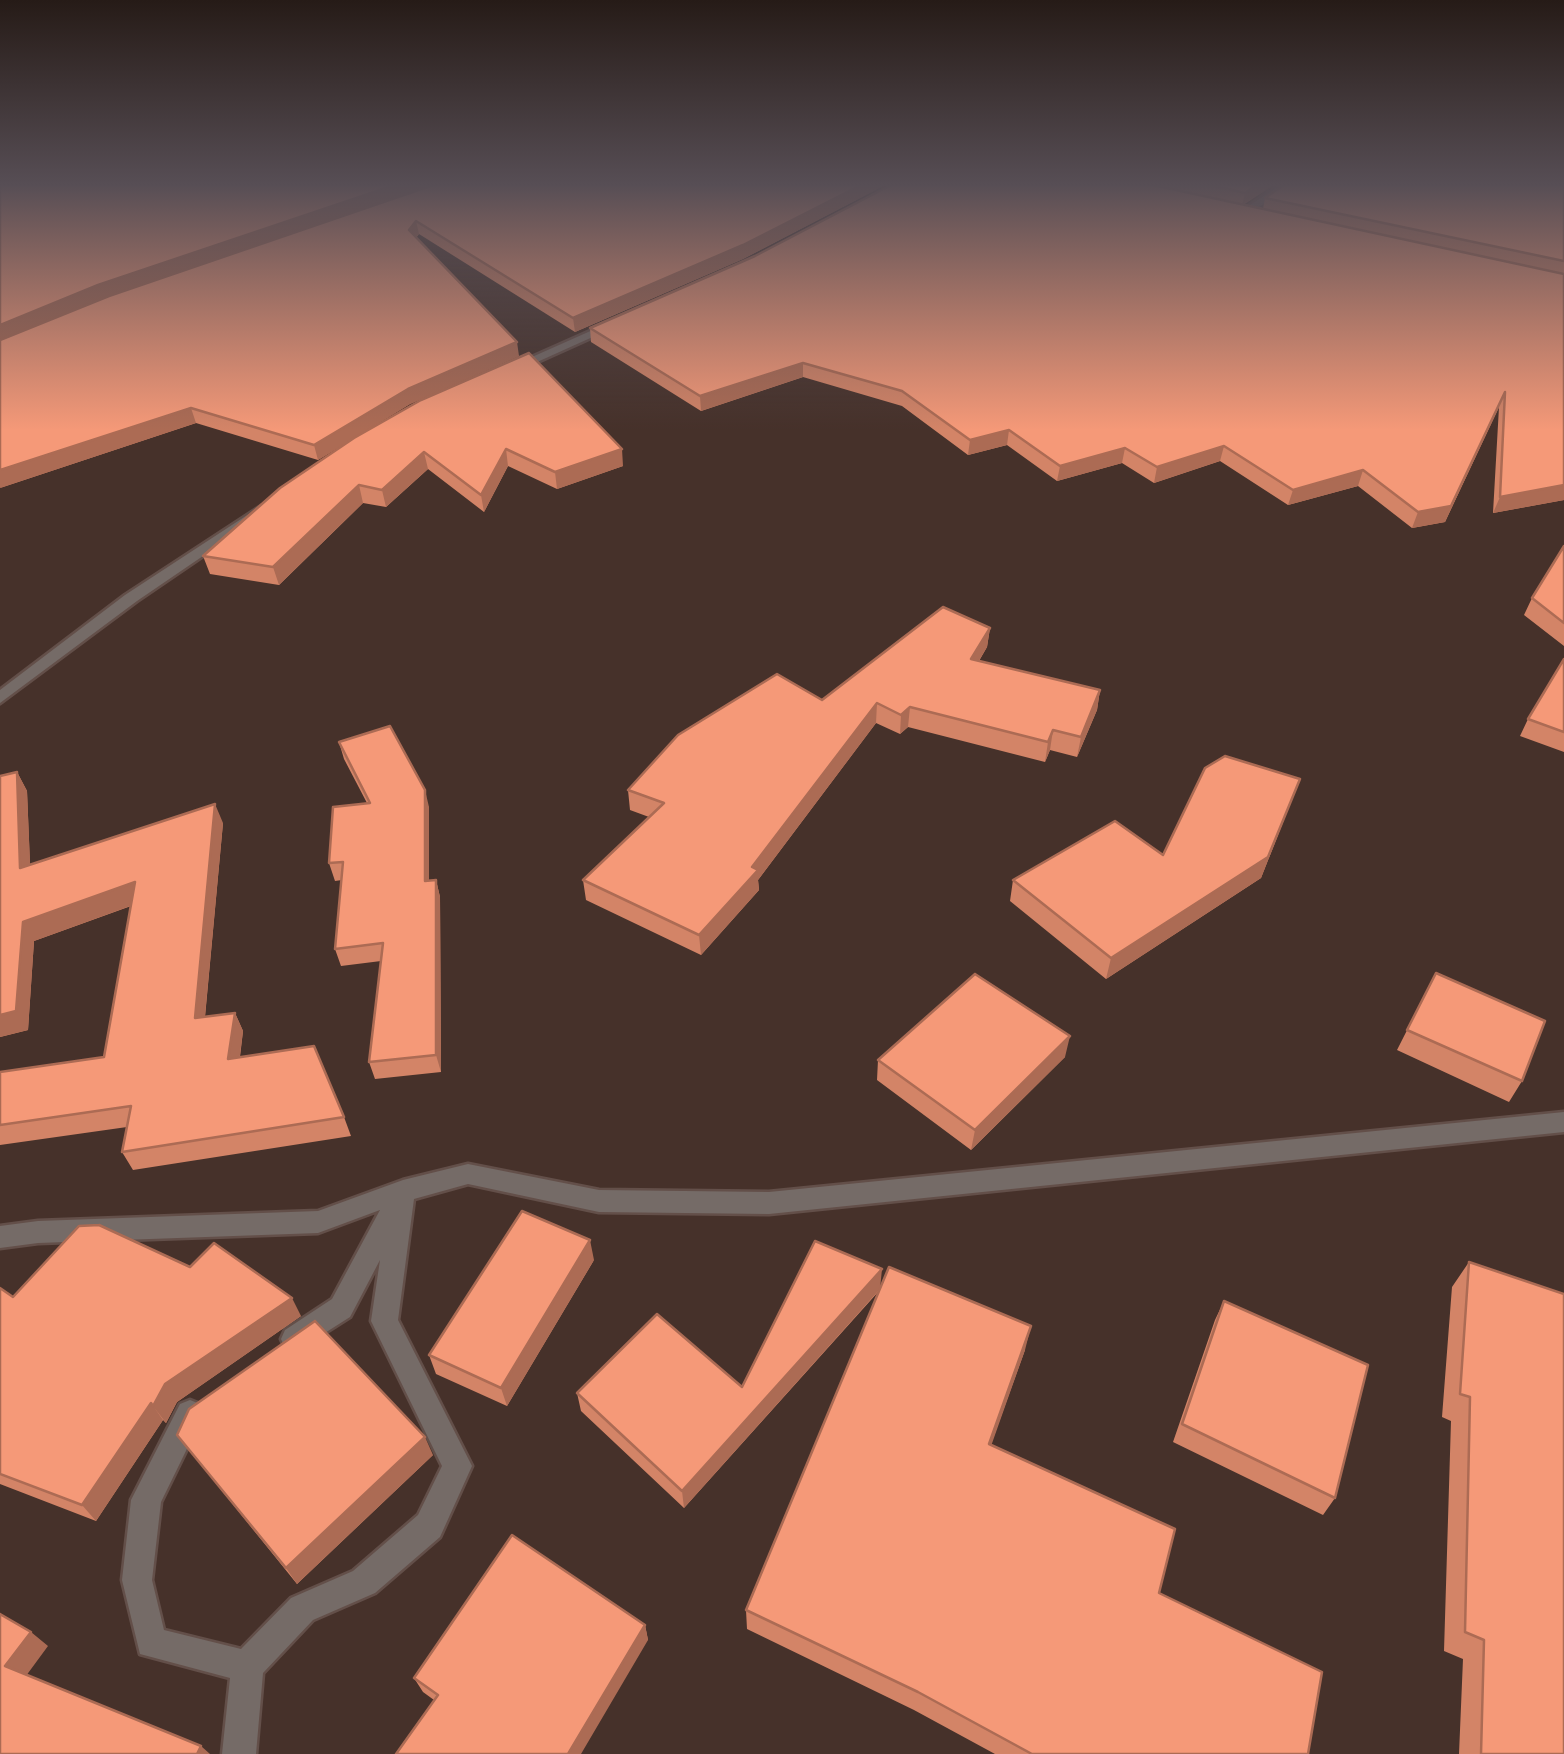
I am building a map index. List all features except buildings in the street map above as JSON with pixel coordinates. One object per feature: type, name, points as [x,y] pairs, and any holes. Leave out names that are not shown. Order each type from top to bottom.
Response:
[{"type":"street","points":[[503,372],[625,319]]},
{"type":"street","points":[[0,698],[130,598],[276,500]]},
{"type":"street","points":[[0,1237],[38,1232],[318,1222],[402,1191],[468,1174],[599,1201],[769,1203],[1564,1122]]},
{"type":"street","points":[[265,1359],[341,1308],[402,1191]]},
{"type":"street","points":[[239,1754],[247,1666],[302,1609],[364,1582],[429,1526],[457,1466],[384,1322],[402,1191]]},
{"type":"street","points":[[219,1392],[189,1415],[146,1500],[137,1580],[151,1644],[247,1666]]}]
